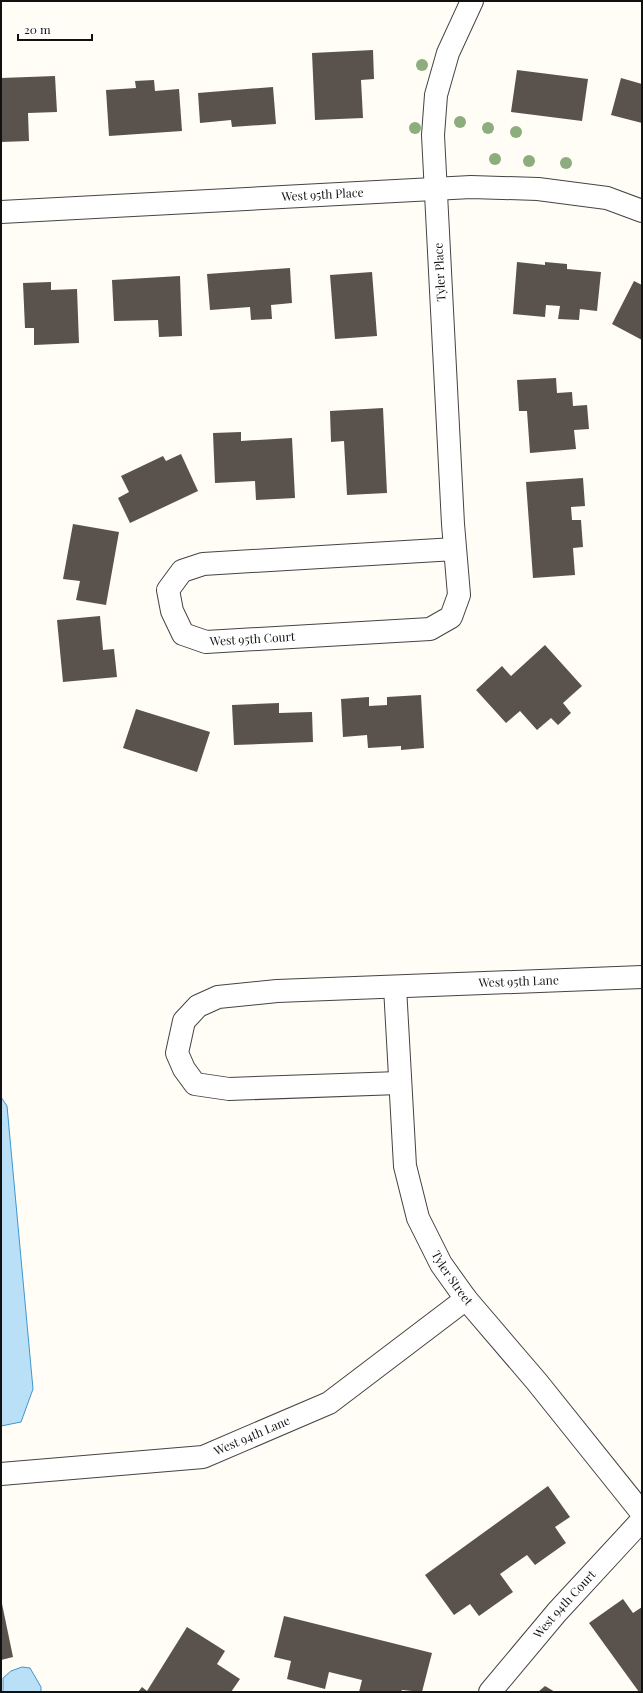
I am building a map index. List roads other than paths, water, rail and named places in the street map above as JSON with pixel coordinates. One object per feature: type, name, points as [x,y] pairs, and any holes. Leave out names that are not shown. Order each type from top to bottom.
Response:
[{"type":"street","name":"Tyler Place","points":[[455,549],[433,135],[436,94],[448,53],[472,1]]},
{"type":"street","name":"West 95th Place","points":[[1,212],[471,187],[538,189],[607,198],[642,211]]},
{"type":"street","name":"West 95th Court","points":[[455,549],[460,595],[451,617],[430,629],[206,642],[183,634],[172,611],[168,590],[182,572],[203,564],[455,549]]},
{"type":"street","name":"West 95th Lane","points":[[399,1082],[229,1089],[195,1084],[184,1069],[177,1053],[184,1021],[198,1006],[218,997],[277,991],[642,977]]},
{"type":"street","name":"Tyler Street","points":[[395,987],[399,1082],[405,1166],[418,1218],[441,1264],[466,1299],[537,1382],[642,1513]]},
{"type":"street","name":"West 94th Lane","points":[[1,1474],[203,1457],[329,1403],[466,1299]]},
{"type":"street","name":"West 94th Court","points":[[490,1692],[557,1612],[642,1520]]},
{"type":"water","points":[[1,1097],[7,1106],[33,1389],[21,1422],[1,1426]]},
{"type":"water","points":[[22,1667],[30,1668],[41,1687],[41,1692],[3,1692],[3,1678],[11,1671]]}]
